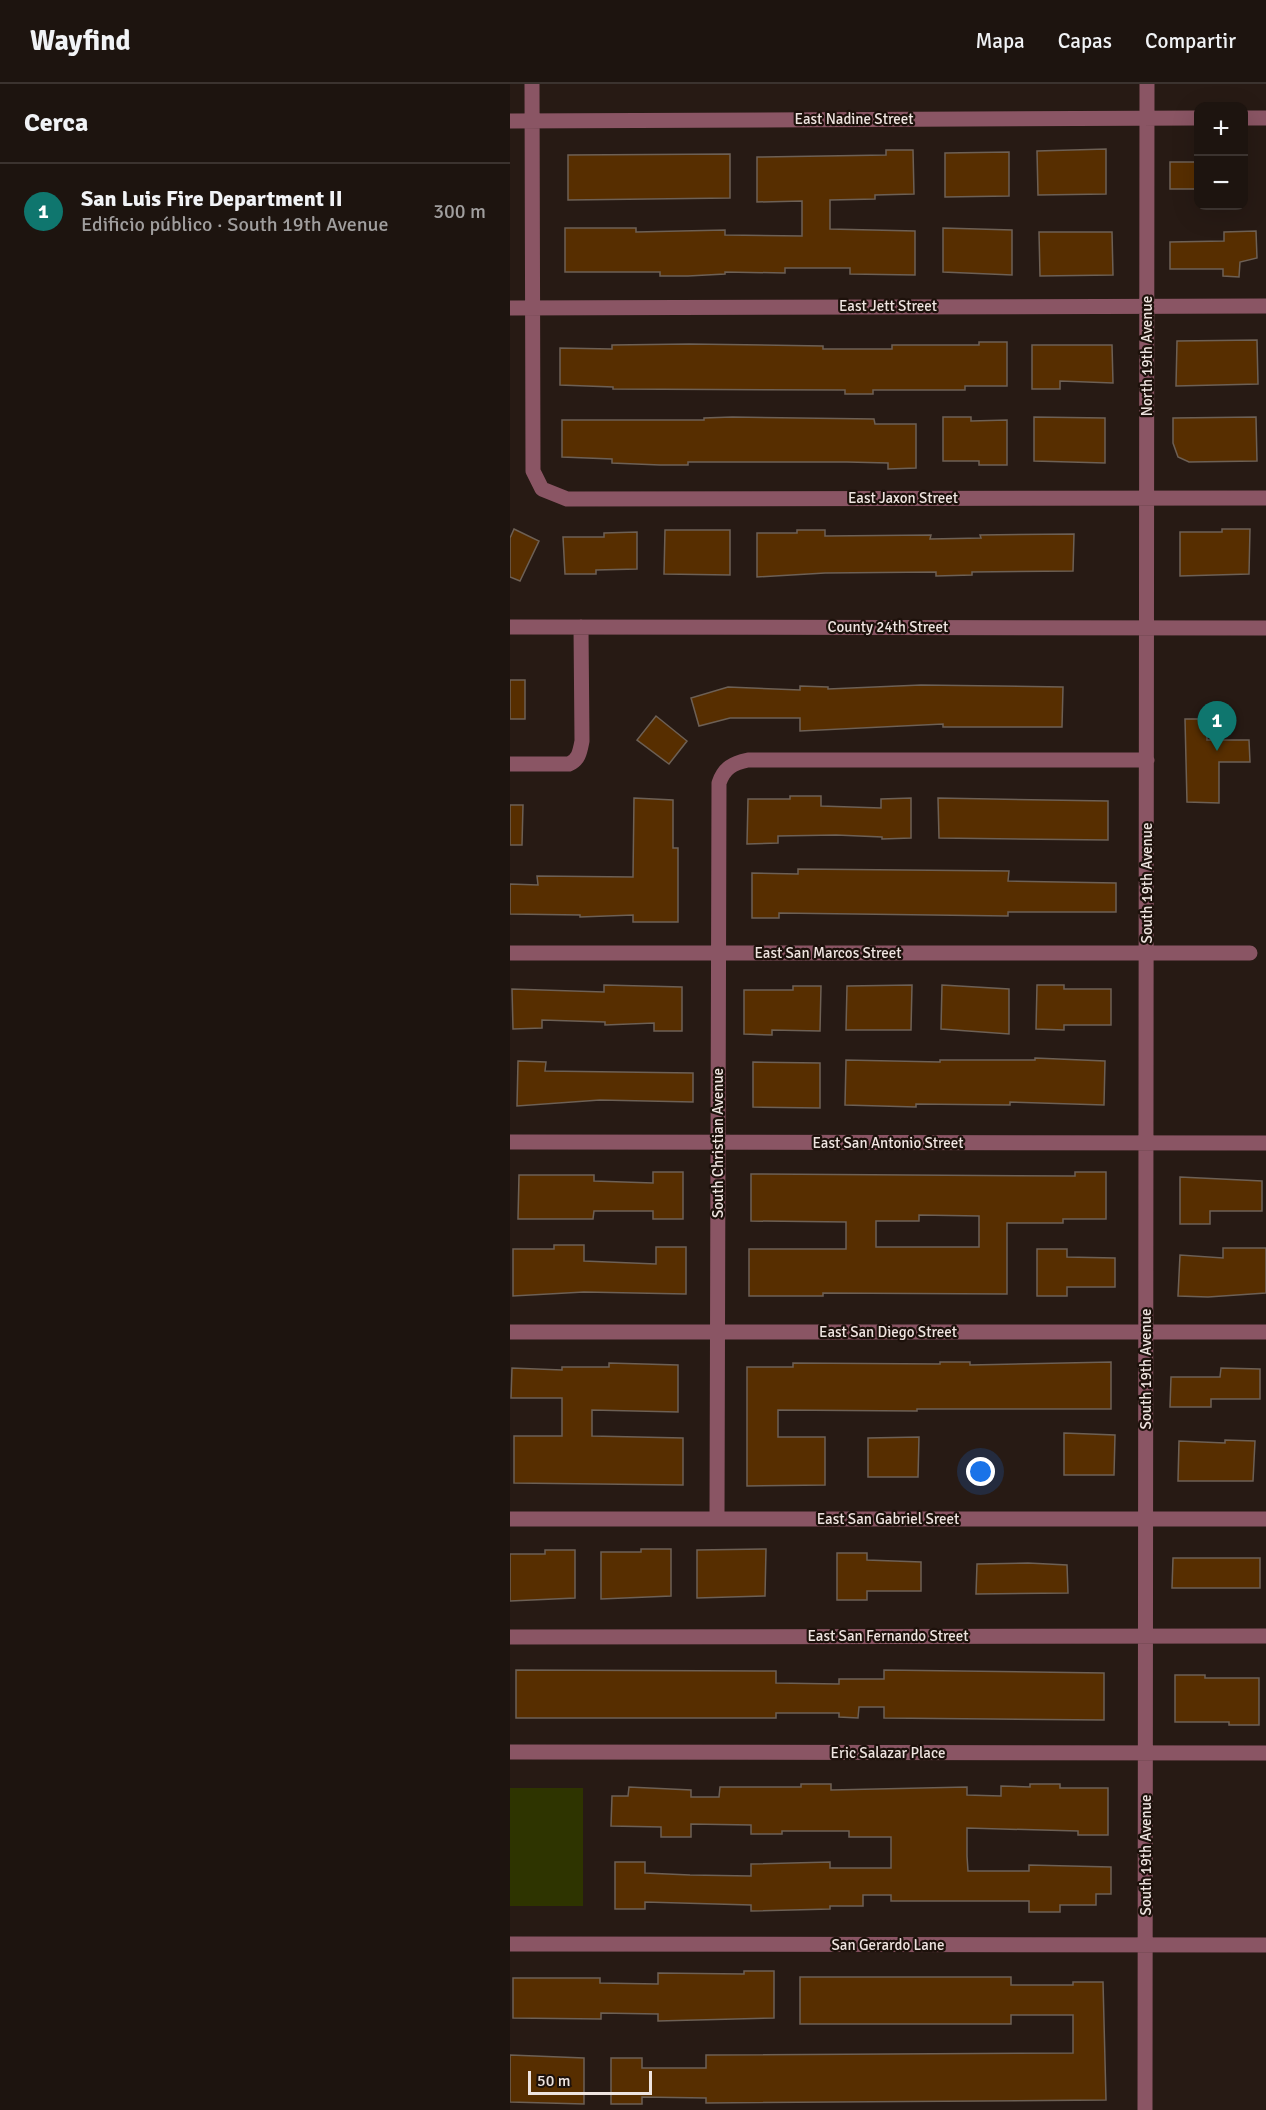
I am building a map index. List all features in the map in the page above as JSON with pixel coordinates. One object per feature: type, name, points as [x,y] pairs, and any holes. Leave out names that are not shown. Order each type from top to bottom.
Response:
[{"type":"street","points":[[532,84],[532,308]]},
{"type":"street","name":"North 19th Avenue","points":[[1147,84],[1147,627]]},
{"type":"street","name":"East Nadine Street","points":[[510,121],[1194,118]]},
{"type":"street","points":[[1248,118],[1266,118]]},
{"type":"street","name":"East Jett Street","points":[[510,308],[1266,306]]},
{"type":"street","name":"East Jaxon Street","points":[[532,308],[533,471],[542,489],[567,499],[1266,498]]},
{"type":"street","name":"County 24th Street","points":[[510,627],[1266,628]]},
{"type":"street","points":[[510,764],[575,762],[582,741],[581,627]]},
{"type":"street","name":"South 19th Avenue","points":[[1146,2110],[1147,627]]},
{"type":"street","name":"South Christian Avenue","points":[[717,1520],[718,783],[726,769],[736,762],[748,760],[1147,760]]},
{"type":"street","name":"East San Marcos Street","points":[[510,953],[1250,953]]},
{"type":"street","name":"East San Antonio Street","points":[[510,1142],[1266,1143]]},
{"type":"street","name":"East San Diego Street","points":[[510,1332],[1266,1332]]},
{"type":"street","name":"East San Gabriel Sreet","points":[[510,1519],[1266,1519]]},
{"type":"street","name":"East San Fernando Street","points":[[510,1637],[1266,1636]]},
{"type":"street","name":"Eric Salazar Place","points":[[510,1752],[1266,1753]]},
{"type":"street","name":"San Gerardo Lane","points":[[510,1944],[1266,1945]]},
{"type":"green space","points":[[510,1788],[583,1788],[583,1906],[510,1906]]},
{"type":"building","points":[[1106,149],[1106,194],[1038,195],[1037,151]]},
{"type":"building","points":[[886,150],[913,150],[914,194],[875,195],[875,199],[830,200],[830,229],[915,231],[915,275],[850,274],[850,268],[785,268],[785,273],[725,272],[725,274],[688,276],[660,276],[660,272],[565,272],[565,228],[636,228],[636,232],[725,230],[725,235],[802,236],[802,201],[757,202],[757,157],[886,155]]},
{"type":"building","points":[[1009,152],[1009,196],[945,197],[945,153]]},
{"type":"building","points":[[730,154],[730,198],[568,200],[568,155]]},
{"type":"building","points":[[1170,162],[1194,162],[1194,189],[1170,189]]},
{"type":"building","points":[[943,228],[1012,230],[1012,275],[943,272]]},
{"type":"building","points":[[1256,231],[1257,258],[1240,262],[1239,277],[1223,276],[1223,269],[1170,269],[1170,242],[1224,241],[1224,232]]},
{"type":"building","points":[[1039,232],[1112,232],[1113,275],[1040,276]]},
{"type":"building","points":[[1257,340],[1258,384],[1176,386],[1177,341]]},
{"type":"building","points":[[979,342],[1007,342],[1007,386],[965,386],[965,390],[873,390],[873,394],[845,394],[845,390],[613,389],[613,387],[560,385],[560,348],[612,349],[612,345],[689,344],[892,349],[892,345],[979,345]]},
{"type":"building","points":[[1032,345],[1112,345],[1113,383],[1060,381],[1060,389],[1032,389]]},
{"type":"building","points":[[943,417],[971,417],[971,421],[1007,420],[1007,465],[979,465],[979,461],[943,461]]},
{"type":"building","points":[[1034,417],[1105,418],[1105,463],[1034,461]]},
{"type":"building","points":[[1256,417],[1257,461],[1189,462],[1178,457],[1173,443],[1173,418]]},
{"type":"building","points":[[704,418],[874,419],[875,424],[916,424],[916,468],[888,469],[888,463],[847,462],[688,462],[688,465],[660,465],[612,463],[612,459],[562,457],[562,420],[704,420]]},
{"type":"building","points":[[514,529],[539,541],[520,581],[510,577],[510,538]]},
{"type":"building","points":[[1222,529],[1250,529],[1249,574],[1180,576],[1180,532],[1222,532]]},
{"type":"building","points":[[665,530],[730,530],[730,575],[664,574]]},
{"type":"building","points":[[797,530],[825,530],[825,536],[931,535],[930,539],[981,538],[980,535],[1074,534],[1073,571],[972,572],[972,575],[936,576],[936,572],[825,573],[757,577],[757,533],[797,533]]},
{"type":"building","points":[[637,532],[637,569],[596,570],[596,574],[565,574],[563,537],[604,537],[604,533]]},
{"type":"building","points":[[510,680],[525,680],[525,719],[510,719]]},
{"type":"building","points":[[921,685],[1063,687],[1062,727],[943,727],[943,724],[800,731],[800,718],[730,718],[699,726],[691,698],[728,687],[800,690],[800,686],[828,687],[828,689]]},
{"type":"building","points":[[656,716],[687,741],[669,764],[637,740]]},
{"type":"building","points":[[1185,719],[1207,719],[1207,740],[1249,740],[1250,762],[1219,762],[1219,803],[1187,802]]},
{"type":"building","points":[[790,796],[821,796],[821,806],[881,808],[881,799],[911,798],[911,838],[882,839],[882,837],[836,835],[778,836],[778,843],[747,844],[748,799],[790,799]]},
{"type":"building","points":[[634,798],[673,800],[673,848],[678,848],[678,922],[633,922],[633,915],[580,917],[580,915],[510,914],[510,884],[538,885],[537,876],[633,877]]},
{"type":"building","points":[[938,798],[1108,801],[1108,840],[939,838]]},
{"type":"building","points":[[510,805],[523,805],[522,845],[510,845]]},
{"type":"building","points":[[798,869],[1009,871],[1008,881],[1116,883],[1116,912],[1008,912],[1008,916],[779,913],[779,918],[752,918],[752,873],[798,874]]},
{"type":"building","points":[[604,985],[682,987],[682,1031],[654,1031],[654,1023],[605,1025],[605,1022],[542,1020],[542,1028],[513,1029],[512,989],[604,992]]},
{"type":"building","points":[[912,985],[911,1030],[846,1030],[847,986]]},
{"type":"building","points":[[942,985],[1009,989],[1009,1034],[941,1029]]},
{"type":"building","points":[[1037,985],[1064,985],[1064,989],[1111,989],[1111,1025],[1064,1025],[1064,1030],[1036,1029]]},
{"type":"building","points":[[793,986],[821,986],[820,1031],[772,1030],[772,1035],[744,1034],[744,990],[793,990]]},
{"type":"building","points":[[1035,1058],[1105,1061],[1104,1105],[1010,1102],[1010,1105],[916,1104],[916,1107],[845,1105],[846,1060],[940,1062],[940,1060],[1035,1060]]},
{"type":"building","points":[[518,1061],[546,1062],[545,1071],[693,1073],[693,1102],[600,1100],[517,1106]]},
{"type":"building","points":[[753,1062],[820,1063],[820,1108],[753,1107]]},
{"type":"building","points":[[653,1172],[683,1172],[683,1219],[653,1219],[653,1211],[594,1211],[593,1219],[518,1219],[519,1175],[594,1175],[594,1181],[653,1183]]},
{"type":"building","points":[[1075,1172],[1106,1172],[1106,1219],[1063,1219],[1063,1223],[1007,1223],[1007,1294],[823,1293],[823,1296],[749,1296],[749,1249],[846,1249],[846,1222],[751,1221],[751,1174],[1075,1176]],"holes":[[[919,1215],[979,1216],[979,1247],[876,1247],[876,1221],[919,1221]]]},
{"type":"building","points":[[1180,1177],[1262,1181],[1262,1211],[1210,1211],[1210,1224],[1180,1224]]},
{"type":"building","points":[[554,1245],[584,1245],[584,1261],[656,1264],[656,1247],[686,1247],[686,1294],[584,1292],[513,1296],[513,1249],[554,1249]]},
{"type":"building","points":[[1223,1248],[1266,1248],[1266,1293],[1208,1297],[1178,1296],[1180,1255],[1223,1258]]},
{"type":"building","points":[[1037,1249],[1067,1249],[1067,1257],[1115,1258],[1115,1287],[1067,1287],[1067,1296],[1037,1296]]},
{"type":"building","points":[[940,1362],[970,1362],[970,1365],[1111,1362],[1111,1409],[778,1410],[778,1437],[825,1437],[825,1485],[747,1486],[747,1367],[793,1367],[793,1363],[940,1364]]},
{"type":"building","points":[[609,1363],[678,1365],[678,1412],[592,1410],[592,1436],[683,1438],[683,1485],[514,1483],[514,1436],[562,1436],[562,1398],[511,1398],[512,1368],[562,1370],[562,1367],[609,1367]]},
{"type":"building","points":[[1221,1368],[1260,1369],[1260,1399],[1211,1399],[1211,1407],[1170,1407],[1171,1377],[1220,1377]]},
{"type":"building","points":[[1064,1433],[1115,1435],[1114,1475],[1064,1475]]},
{"type":"building","points":[[919,1437],[918,1477],[868,1477],[868,1438]]},
{"type":"building","points":[[1225,1440],[1255,1441],[1253,1481],[1178,1481],[1179,1441],[1225,1443]]},
{"type":"building","points":[[641,1549],[671,1549],[671,1596],[601,1599],[601,1552],[641,1552]]},
{"type":"building","points":[[766,1549],[765,1596],[697,1598],[697,1550]]},
{"type":"building","points":[[545,1550],[575,1550],[575,1598],[510,1601],[510,1554],[545,1554]]},
{"type":"building","points":[[837,1553],[867,1553],[867,1560],[921,1562],[921,1591],[867,1591],[867,1600],[837,1600]]},
{"type":"building","points":[[1173,1558],[1260,1558],[1260,1588],[1172,1588]]},
{"type":"building","points":[[977,1564],[1067,1565],[1068,1593],[976,1594]]},
{"type":"building","points":[[516,1670],[776,1671],[776,1683],[839,1684],[839,1679],[884,1679],[884,1670],[1104,1673],[1104,1720],[884,1718],[884,1707],[859,1707],[858,1718],[839,1717],[839,1713],[776,1713],[776,1718],[516,1718]]},
{"type":"building","points":[[1175,1675],[1205,1675],[1205,1678],[1259,1678],[1259,1725],[1229,1725],[1229,1722],[1175,1722]]},
{"type":"building","points":[[801,1784],[831,1784],[831,1790],[967,1787],[967,1795],[1001,1796],[1001,1786],[1030,1787],[1030,1784],[1060,1784],[1060,1788],[1108,1788],[1108,1835],[1078,1835],[1078,1831],[967,1828],[967,1856],[968,1871],[1029,1871],[1029,1865],[1111,1867],[1111,1894],[1096,1894],[1096,1905],[1060,1905],[1060,1912],[1029,1912],[1029,1901],[891,1901],[891,1895],[863,1895],[863,1906],[830,1906],[830,1909],[751,1911],[751,1905],[645,1902],[645,1909],[615,1909],[615,1862],[645,1862],[645,1873],[690,1875],[751,1876],[751,1864],[830,1862],[830,1868],[891,1868],[891,1837],[849,1837],[849,1831],[782,1831],[782,1834],[751,1834],[751,1825],[691,1824],[691,1837],[661,1837],[661,1827],[611,1826],[612,1796],[628,1796],[629,1787],[691,1790],[691,1797],[719,1797],[720,1787],[801,1787]]},
{"type":"building","points":[[744,1971],[774,1971],[774,2018],[658,2021],[658,2014],[601,2013],[601,2019],[513,2018],[513,1978],[600,1978],[600,1983],[658,1984],[658,1973],[744,1974]]},
{"type":"building","points":[[800,1977],[1011,1977],[1011,1985],[1073,1985],[1073,1982],[1103,1982],[1106,2100],[706,2103],[706,2098],[642,2097],[642,2104],[611,2104],[611,2058],[642,2058],[642,2068],[706,2068],[706,2055],[1073,2053],[1073,2015],[1011,2015],[1011,2024],[800,2024]]},
{"type":"building","points":[[510,2055],[584,2058],[584,2104],[510,2102]]},
{"type":"place","name":"San Luis Fire Department II","points":[[1217,751]]}]
